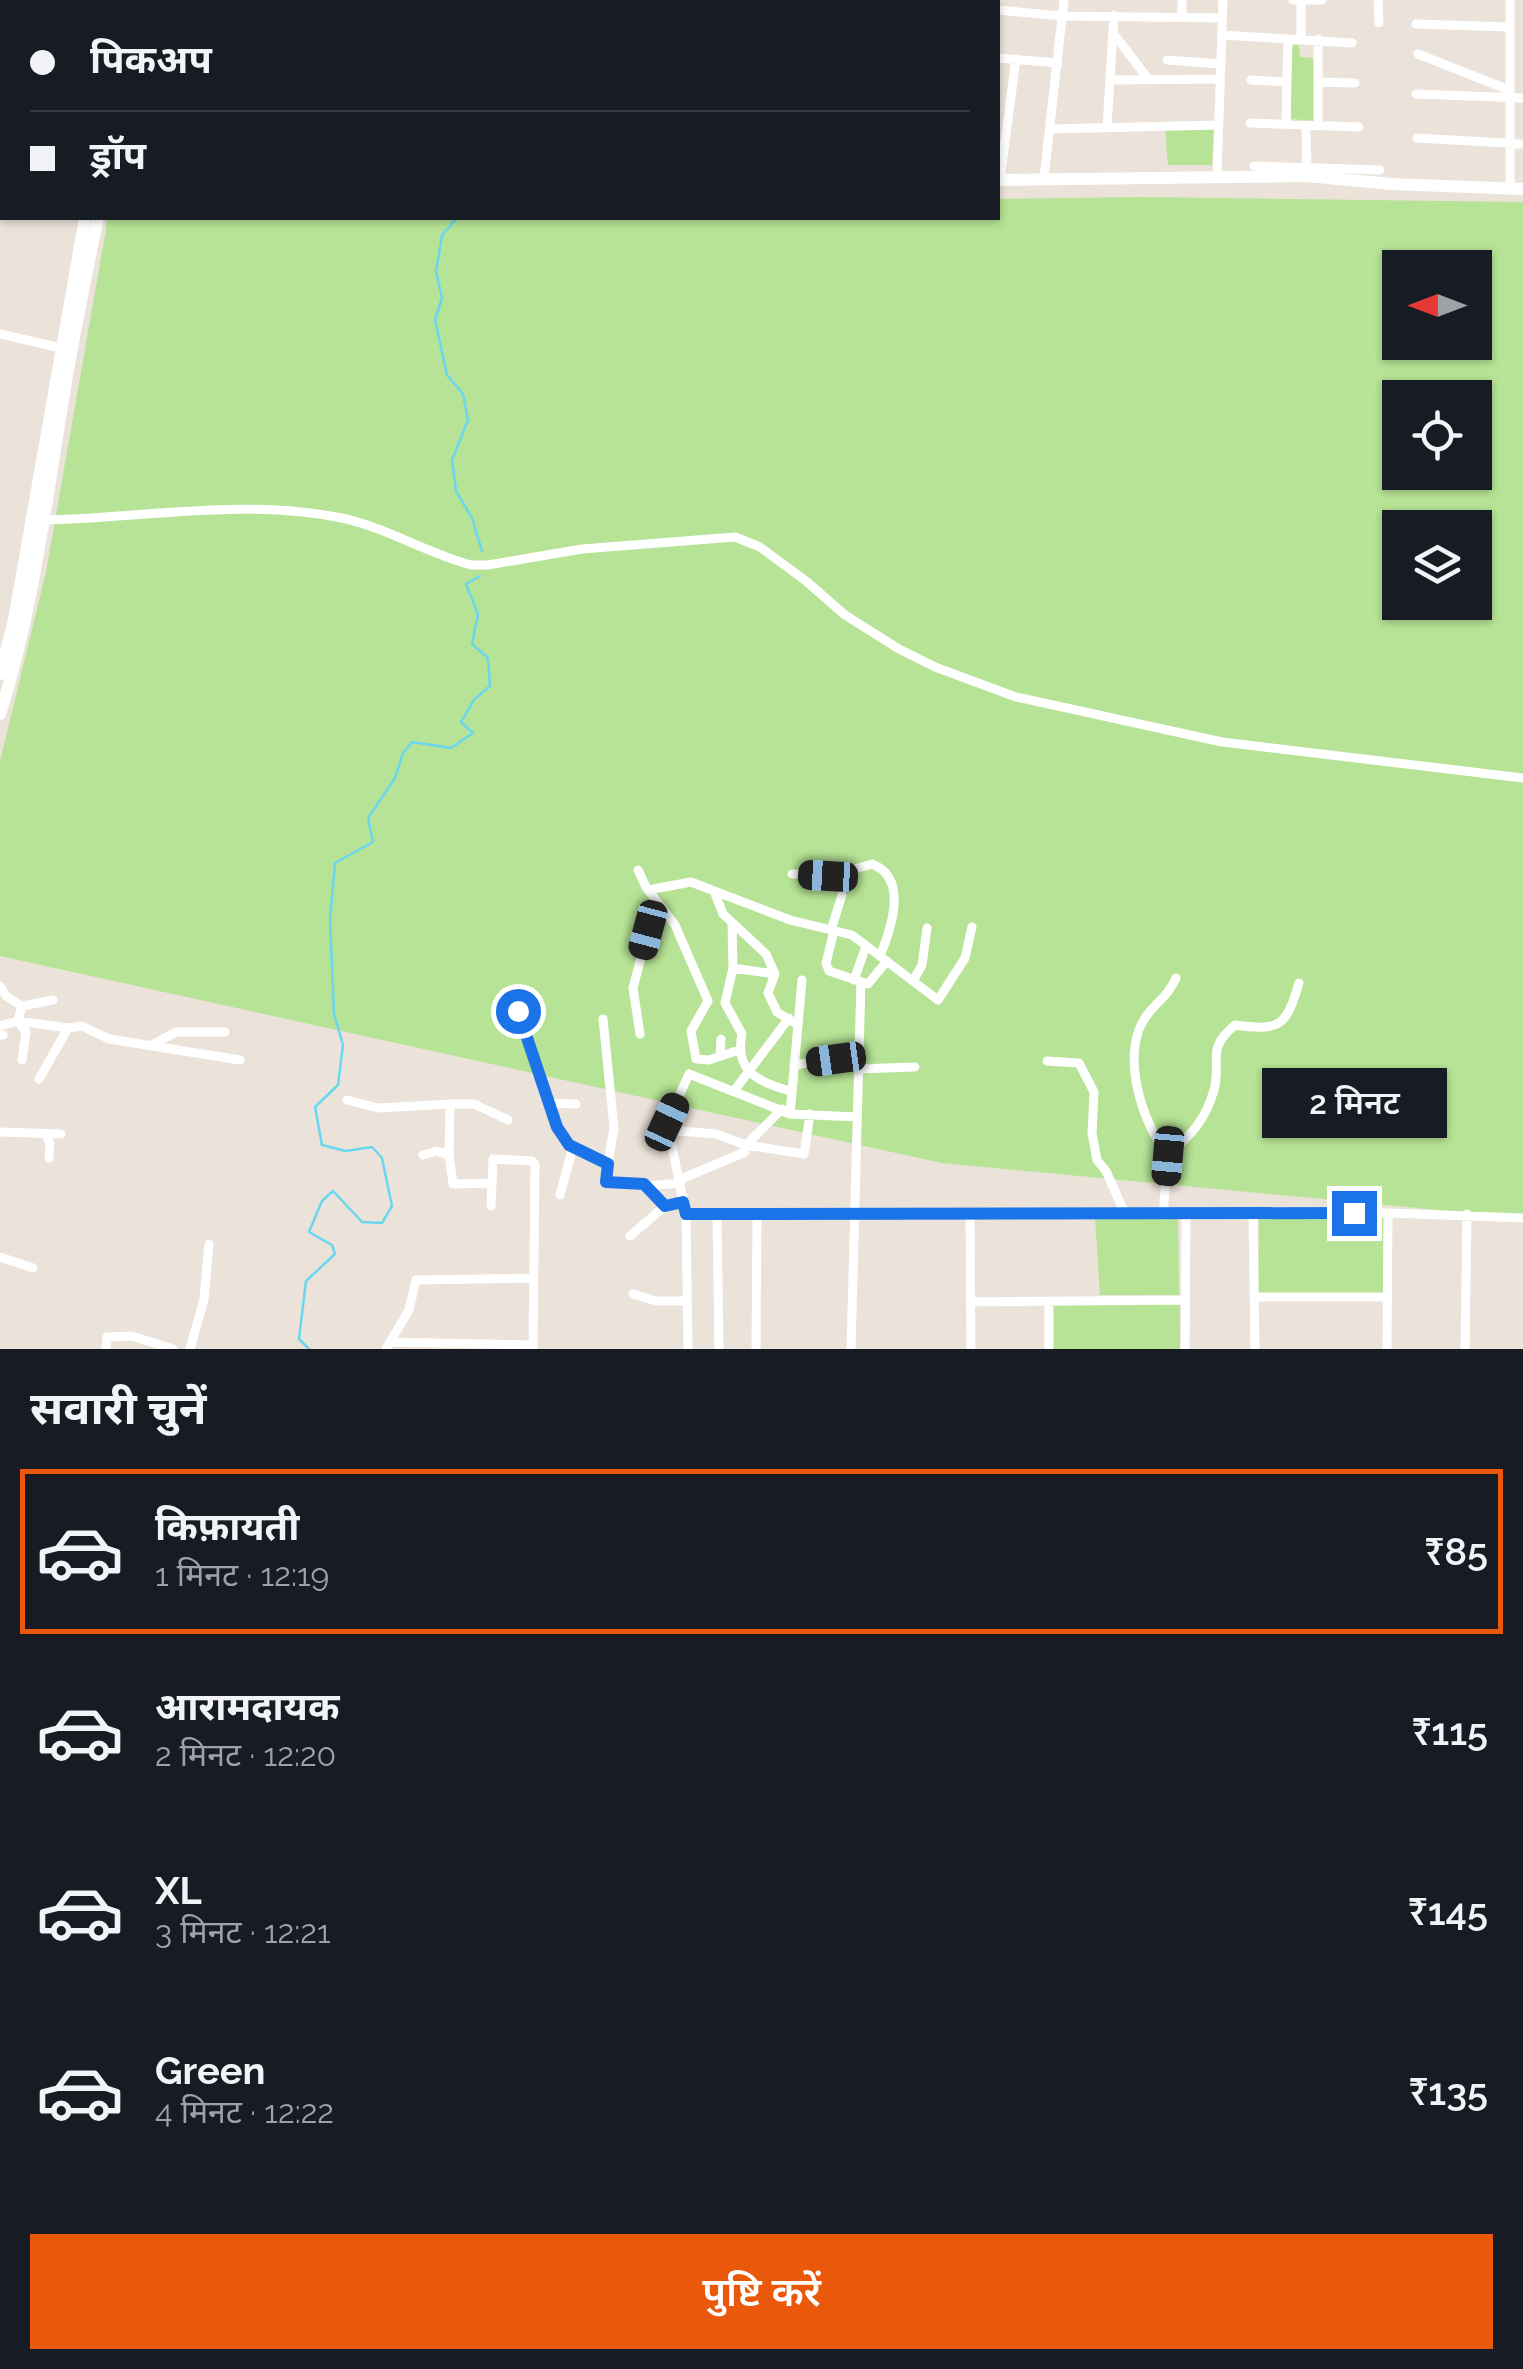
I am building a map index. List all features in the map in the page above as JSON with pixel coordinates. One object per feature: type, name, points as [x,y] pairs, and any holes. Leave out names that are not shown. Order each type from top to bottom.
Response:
[{"type":"street","points":[[1022,13],[1024,0]]},
{"type":"street","points":[[1044,178],[1064,0]]},
{"type":"street","points":[[1182,0],[1182,16]]},
{"type":"street","points":[[1217,176],[1223,0]]},
{"type":"street","points":[[1293,0],[1322,0]]},
{"type":"street","points":[[1301,0],[1301,39]]},
{"type":"street","points":[[1378,0],[1379,23]]},
{"type":"street","points":[[1254,166],[1396,184],[1516,189],[1510,143],[1510,0]]},
{"type":"street","points":[[1000,10],[1062,16],[1222,18]]},
{"type":"street","points":[[1107,128],[1114,15]]},
{"type":"street","points":[[1416,24],[1509,26]]},
{"type":"street","points":[[1113,33],[1149,80]]},
{"type":"street","points":[[1222,35],[1352,43]]},
{"type":"street","points":[[1286,125],[1288,40]]},
{"type":"street","points":[[1307,171],[1318,82],[1318,40]]},
{"type":"street","points":[[1418,54],[1523,98]]},
{"type":"street","points":[[1508,54],[1523,55]]},
{"type":"street","points":[[1000,58],[1058,63]]},
{"type":"street","points":[[1000,167],[1016,60]]},
{"type":"street","points":[[1167,60],[1221,64]]},
{"type":"street","points":[[1110,80],[1220,79]]},
{"type":"street","points":[[1252,80],[1287,82]]},
{"type":"street","points":[[1318,82],[1356,83]]},
{"type":"street","points":[[1416,94],[1509,94]]},
{"type":"street","points":[[1250,123],[1360,127]]},
{"type":"street","points":[[1051,129],[1219,125]]},
{"type":"street","points":[[1417,138],[1523,144]]},
{"type":"street","points":[[1000,180],[1380,170]]},
{"type":"street","points":[[0,674],[14,620],[89,220]]},
{"type":"street","points":[[0,334],[66,349]]},
{"type":"street","points":[[0,714],[11,680],[44,520],[66,349]]},
{"type":"street","points":[[44,520],[200,509],[291,510],[369,525],[471,565],[500,564],[582,549],[727,537],[747,540],[806,580],[845,614],[899,649],[1016,697],[1222,742],[1523,778]]},
{"type":"street","points":[[792,874],[834,875],[872,864],[885,871],[892,883],[893,908],[884,958],[870,983],[826,969],[842,895]]},
{"type":"street","points":[[638,870],[674,925],[708,1001],[691,1031],[696,1059],[667,1122],[686,1214],[688,1349]]},
{"type":"street","points":[[648,890],[691,882],[790,920],[852,935],[938,1000],[965,958],[972,927]]},
{"type":"street","points":[[714,891],[722,912],[766,954],[775,974],[768,993],[776,1012],[794,1021]]},
{"type":"street","points":[[640,1034],[633,988],[656,900]]},
{"type":"street","points":[[732,923],[733,968],[725,1003],[742,1034],[738,1050],[762,1083],[790,1092]]},
{"type":"street","points":[[913,980],[923,960],[927,928]]},
{"type":"street","points":[[850,1349],[857,981],[866,946]]},
{"type":"street","points":[[733,968],[775,974]]},
{"type":"street","points":[[1164,1215],[1168,1156],[1152,1136],[1136,1092],[1137,1042],[1146,1016],[1167,998],[1176,978]]},
{"type":"street","points":[[602,1018],[614,1128],[606,1182],[646,1186],[679,1182],[745,1152],[746,1145],[786,1111],[802,980]]},
{"type":"street","points":[[1168,1156],[1198,1128],[1215,1087],[1214,1053],[1222,1036],[1235,1025],[1270,1029],[1277,1026],[1290,1010],[1298,983]]},
{"type":"street","points":[[0,986],[6,996],[22,1006],[53,1000]]},
{"type":"street","points":[[1,1032],[18,1020],[22,1006]]},
{"type":"street","points":[[518,1011],[557,1127],[573,1148],[608,1164]]},
{"type":"street","points":[[18,1020],[68,1028],[82,1026],[109,1038],[240,1060]]},
{"type":"street","points":[[18,1020],[26,1032],[22,1060]]},
{"type":"street","points":[[734,1092],[794,1021]]},
{"type":"street","points":[[39,1079],[68,1028]]},
{"type":"street","points":[[150,1046],[172,1032],[226,1032]]},
{"type":"street","points":[[720,1056],[721,1039]]},
{"type":"street","points":[[696,1059],[709,1060],[738,1050]]},
{"type":"street","points":[[794,1065],[836,1059],[858,1066],[915,1067]]},
{"type":"street","points":[[1048,1061],[1079,1064],[1094,1092],[1092,1134],[1097,1160],[1106,1170],[1124,1214]]},
{"type":"street","points":[[688,1074],[786,1111],[857,1117]]},
{"type":"street","points":[[347,1100],[378,1108],[474,1104],[508,1120]]},
{"type":"street","points":[[549,1103],[576,1104]]},
{"type":"street","points":[[450,1104],[453,1184],[492,1183]]},
{"type":"street","points":[[668,1130],[716,1134],[746,1145],[804,1154],[810,1114]]},
{"type":"street","points":[[0,1132],[61,1134]]},
{"type":"street","points":[[46,1134],[49,1158]]},
{"type":"street","points":[[560,1195],[573,1148]]},
{"type":"street","points":[[424,1156],[437,1151],[449,1156]]},
{"type":"street","points":[[388,1345],[533,1347],[532,1161],[493,1159],[491,1206]]},
{"type":"street","points":[[646,1186],[665,1206]]},
{"type":"street","points":[[630,1236],[665,1206],[683,1202]]},
{"type":"street","points":[[686,1214],[1388,1213],[1523,1218]]},
{"type":"street","points":[[1387,1349],[1388,1213]]},
{"type":"street","points":[[1253,1214],[1255,1349]]},
{"type":"street","points":[[1464,1349],[1467,1214]]},
{"type":"street","points":[[718,1215],[719,1349]]},
{"type":"street","points":[[756,1215],[756,1349]]},
{"type":"street","points":[[852,1240],[868,1216]]},
{"type":"street","points":[[970,1216],[972,1349]]},
{"type":"street","points":[[1185,1349],[1186,1216]]},
{"type":"street","points":[[190,1349],[204,1298],[209,1244]]},
{"type":"street","points":[[0,1257],[32,1268]]},
{"type":"street","points":[[388,1345],[409,1310],[416,1280],[534,1278]]},
{"type":"street","points":[[634,1294],[656,1302],[687,1301]]},
{"type":"street","points":[[1254,1296],[1387,1297]]},
{"type":"street","points":[[971,1302],[1184,1300]]},
{"type":"street","points":[[1048,1349],[1049,1301]]},
{"type":"street","points":[[106,1349],[106,1336],[132,1336],[173,1349]]},
{"type":"green space","points":[[1299,45],[1300,57],[1315,58],[1315,121],[1291,119],[1291,46]]},
{"type":"green space","points":[[1214,129],[1212,165],[1168,165],[1165,130]]},
{"type":"green space","points":[[1000,199],[1523,202],[1523,1218],[942,1163],[0,956],[0,761],[46,572],[108,220],[1000,220]]},
{"type":"green space","points":[[1095,1217],[1178,1218],[1179,1295],[1100,1295]]},
{"type":"green space","points":[[1385,1217],[1383,1295],[1258,1296],[1259,1218]]},
{"type":"green space","points":[[1050,1304],[1180,1304],[1180,1349],[1051,1349]]},
{"type":"waterway","points":[[455,220],[442,235],[436,272],[442,298],[435,320],[447,375],[463,394],[468,420],[452,460],[456,491],[472,518],[482,551]]},
{"type":"waterway","points":[[309,1349],[299,1339],[306,1281],[335,1254],[332,1245],[309,1232],[322,1201],[333,1191],[362,1222],[382,1223],[392,1206],[382,1158],[372,1147],[346,1151],[322,1145],[315,1107],[338,1085],[343,1045],[334,1014],[330,921],[335,863],[373,842],[368,818],[395,778],[403,753],[412,742],[451,748],[473,733],[461,722],[474,700],[490,686],[488,658],[472,644],[478,614],[466,584],[480,576]]},
{"type":"route","points":[[518,1011],[556,1123],[566,1141],[608,1164],[606,1182],[644,1184],[665,1206],[683,1202],[686,1214],[1354,1213]]}]
